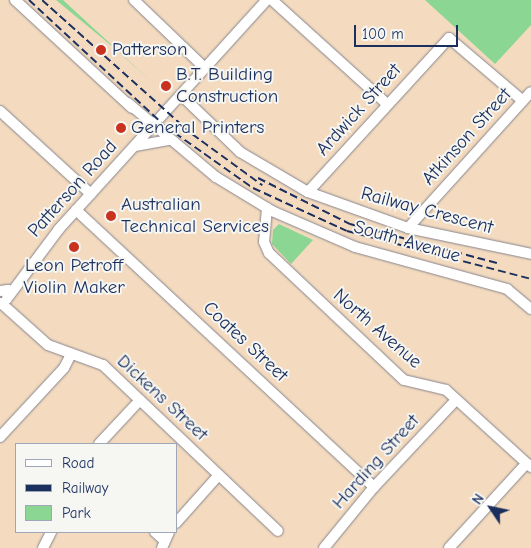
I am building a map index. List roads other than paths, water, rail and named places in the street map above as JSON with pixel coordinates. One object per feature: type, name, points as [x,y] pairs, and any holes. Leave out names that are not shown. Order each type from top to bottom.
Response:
[{"type":"street","points":[[15,0],[171,141],[216,177],[270,210]]},
{"type":"street","points":[[134,0],[207,67]]},
{"type":"street","name":"Patterson Road","points":[[4,296],[78,208],[267,0]]},
{"type":"street","points":[[272,0],[387,104]]},
{"type":"street","name":"Ardwick Street","points":[[308,192],[444,42],[451,38],[459,42],[523,102]]},
{"type":"street","name":"Atkinson Street","points":[[408,228],[531,92]]},
{"type":"street","name":"Railway Crescent","points":[[179,97],[246,156],[308,192],[408,228],[530,254]]},
{"type":"street","points":[[0,111],[91,194]]},
{"type":"street","points":[[135,146],[171,141]]},
{"type":"street","name":"Coates Street","points":[[78,208],[374,487]]},
{"type":"street","name":"North Avenue","points":[[270,210],[264,234],[269,254],[399,376],[413,385],[440,387],[529,466]]},
{"type":"street","name":"South Avenue","points":[[270,210],[354,246],[507,289],[531,309]]},
{"type":"street","name":"Dickens Street","points":[[4,296],[45,343],[103,365],[217,477],[278,530]]},
{"type":"street","points":[[0,437],[54,377],[68,353]]},
{"type":"street","points":[[100,443],[140,400]]},
{"type":"street","name":"Harding Street","points":[[324,548],[374,487],[456,400]]},
{"type":"street","points":[[449,548],[529,466]]},
{"type":"street","points":[[178,521],[217,477]]},
{"type":"street","points":[[44,548],[51,533]]},
{"type":"railway","points":[[29,0],[165,126],[253,188],[347,231],[531,279]]},
{"type":"railway","points":[[42,0],[192,134],[262,185]]},
{"type":"railway","points":[[258,178],[350,224],[497,263]]},
{"type":"place","name":"Patterson","points":[[101,50]]},
{"type":"place","name":"B.T. Building Construction","points":[[166,86]]},
{"type":"place","name":"General Printers","points":[[121,128]]},
{"type":"place","name":"Australian Technical Services","points":[[111,216]]},
{"type":"place","name":"Leon Petroff Violin Maker","points":[[74,247]]}]
